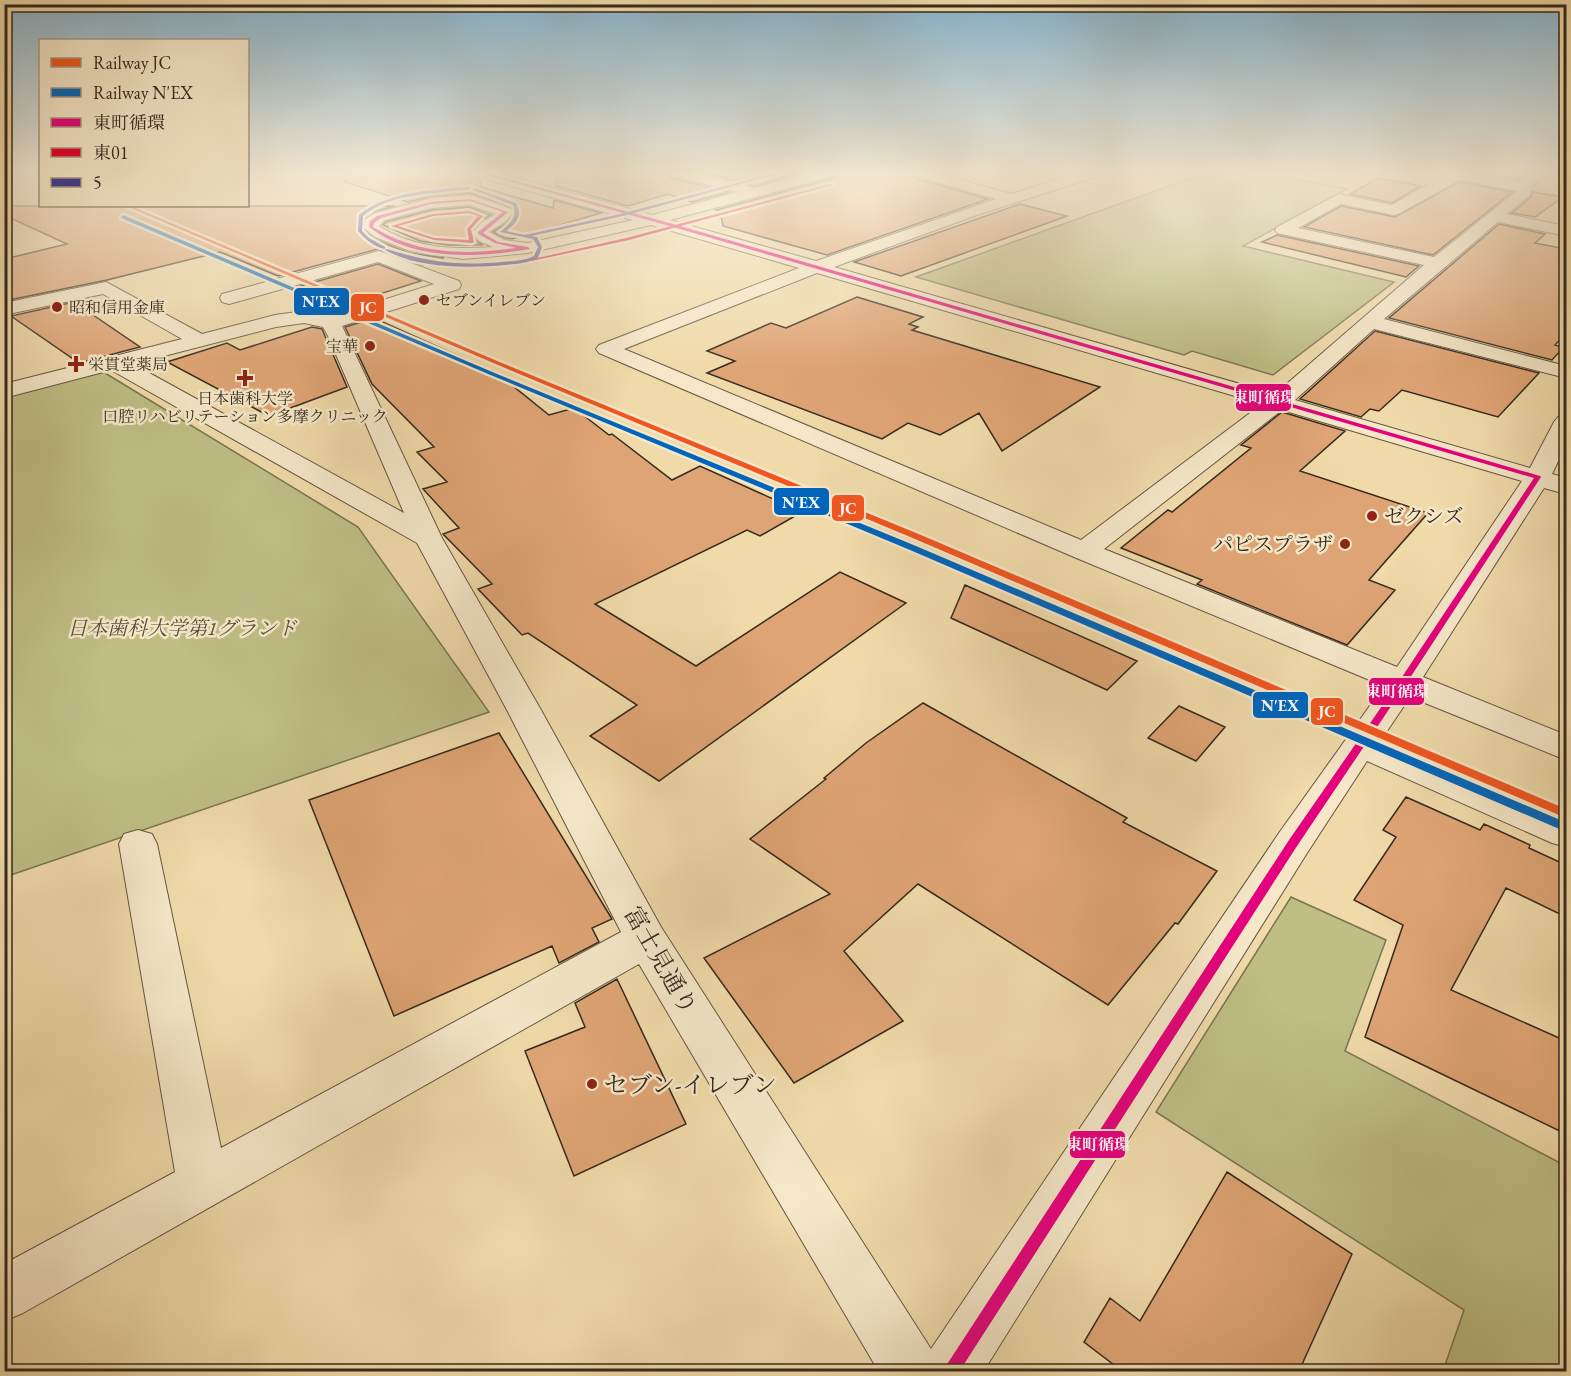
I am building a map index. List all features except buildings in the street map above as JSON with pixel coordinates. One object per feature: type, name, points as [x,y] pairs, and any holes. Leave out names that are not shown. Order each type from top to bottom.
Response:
[{"type":"street","points":[[389,237],[417,249],[440,253],[471,254],[528,248],[576,237]]},
{"type":"street","points":[[417,249],[472,237]]},
{"type":"street","points":[[487,237],[495,242],[528,248]]},
{"type":"street","points":[[713,237],[1566,486]]},
{"type":"street","points":[[902,237],[817,267],[606,349],[1084,551],[1566,748]]},
{"type":"street","points":[[1318,237],[1437,262]]},
{"type":"street","points":[[1084,551],[1279,402],[1437,262],[1469,237]]},
{"type":"street","points":[[4,391],[275,321],[304,317],[330,323],[452,285],[380,256],[229,298]]},
{"type":"street","points":[[4,309],[106,288],[201,341]]},
{"type":"street","points":[[1371,322],[1566,372]]},
{"type":"street","name":"富士見通り","points":[[330,323],[338,336],[428,538],[524,710],[646,939],[912,1371]]},
{"type":"street","points":[[115,363],[428,538]]},
{"type":"street","points":[[950,1371],[1293,843],[1361,745],[1538,477],[1566,422]]},
{"type":"street","points":[[1361,745],[1566,833]]},
{"type":"street","points":[[138,844],[203,1184]]},
{"type":"street","points":[[4,1294],[646,939]]},
{"type":"green space","points":[[1027,237],[1259,237],[1243,246],[1394,282],[1273,375],[1192,351],[1184,355],[916,277]]},
{"type":"green space","name":"日本歯科大学第1グランド","points":[[100,370],[358,527],[489,712],[5,877],[5,394]]},
{"type":"green space","points":[[1291,897],[1386,940],[1345,1051],[1566,1166],[1566,1371],[1443,1371],[1464,1310],[1156,1112]]},
{"type":"rail line","name":"N'EX","points":[[171,237],[495,375],[913,548],[1561,825]]},
{"type":"rail line","name":"JC","points":[[201,237],[918,537],[1566,814]]},
{"type":"transit line","name":"5","points":[[365,237],[383,248]]},
{"type":"transit line","name":"東町循環","points":[[387,237],[426,250],[446,252],[488,252],[528,248],[509,246],[486,237]]},
{"type":"transit line","name":"東01","points":[[428,237],[472,242],[471,237]]},
{"type":"transit line","name":"5","points":[[387,250],[432,262],[493,265],[530,260],[536,257],[540,247],[535,238],[531,237]]},
{"type":"transit line","name":"東01","points":[[531,260],[634,237]]},
{"type":"transit line","name":"東町循環","points":[[714,237],[1538,477],[1403,682],[1293,843],[950,1372]]},
{"type":"place","name":"セブンイレブン","points":[[424,300]]},
{"type":"place","name":"昭和信用金庫","points":[[57,307]]},
{"type":"place","name":"宝華","points":[[370,346]]},
{"type":"place","name":"栄貫堂薬局","points":[[76,364]]},
{"type":"place","name":"日本歯科大学 口腔リハビリテーション多摩クリニック","points":[[245,378]]},
{"type":"place","name":"ゼクシズ","points":[[1372,516]]},
{"type":"place","name":"パピスプラザ","points":[[1345,544]]},
{"type":"place","name":"セブン-イレブン","points":[[592,1084]]}]
